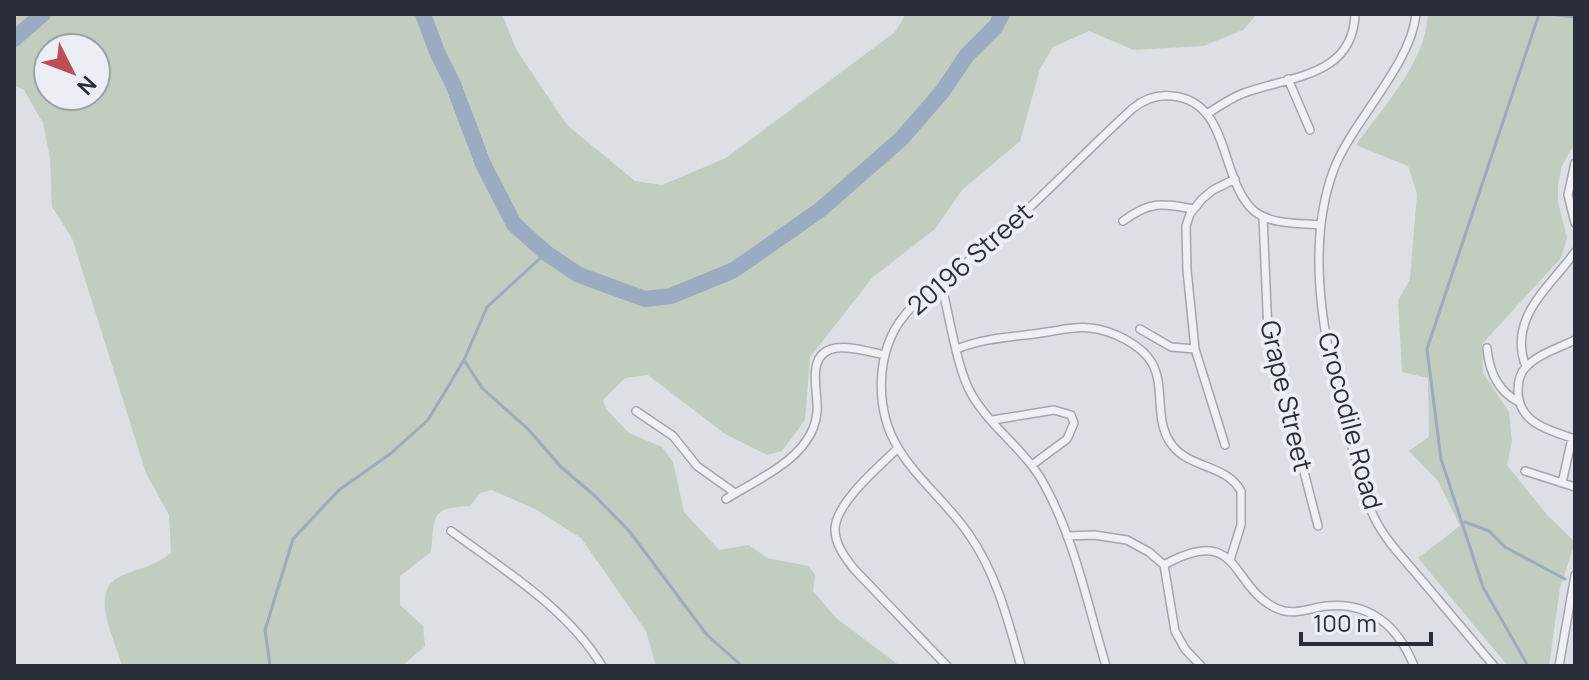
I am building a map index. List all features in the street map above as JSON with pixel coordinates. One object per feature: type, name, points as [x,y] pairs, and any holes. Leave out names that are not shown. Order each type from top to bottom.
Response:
[{"type":"street","points":[[1320,225],[1263,217],[1250,207],[1207,114],[1232,98],[1320,70],[1336,60],[1351,39],[1355,14]]},
{"type":"street","name":"Crocodile Road","points":[[1416,14],[1411,38],[1402,55],[1335,166],[1320,225],[1323,315],[1330,359],[1369,505],[1376,520],[1396,550],[1494,666]]},
{"type":"street","points":[[1288,79],[1310,130]]},
{"type":"street","name":"20196 Street","points":[[1021,666],[995,583],[981,553],[956,517],[898,448],[887,424],[881,397],[885,355],[892,334],[903,317],[1010,226],[1138,104],[1162,95],[1178,97],[1194,103],[1207,114]]},
{"type":"street","points":[[1575,163],[1568,195],[1575,223]]},
{"type":"street","points":[[1225,445],[1195,349],[1186,226],[1193,209],[1213,190],[1235,179]]},
{"type":"street","points":[[1123,221],[1137,211],[1156,204],[1193,209]]},
{"type":"street","name":"Grape Street","points":[[1263,217],[1268,332],[1318,526]]},
{"type":"street","points":[[1562,483],[1574,439],[1536,424],[1519,402],[1519,384],[1526,367],[1521,336],[1526,317],[1544,289],[1575,252]]},
{"type":"street","points":[[941,283],[963,376],[970,393],[1032,465],[1046,486],[1067,536],[1106,666]]},
{"type":"street","points":[[957,349],[976,343],[1079,327],[1114,334],[1136,347],[1154,368],[1161,421],[1171,443],[1185,459],[1226,475],[1241,491],[1241,525],[1230,560]]},
{"type":"street","points":[[1140,329],[1171,347],[1195,349]]},
{"type":"street","points":[[1526,367],[1575,340]]},
{"type":"street","points":[[726,499],[795,455],[808,439],[817,414],[815,371],[825,353],[842,348],[885,355]]},
{"type":"street","points":[[1487,348],[1495,379],[1506,394],[1519,402]]},
{"type":"street","points":[[993,420],[1054,410],[1071,415],[1074,423],[1070,435],[1032,465]]},
{"type":"street","points":[[636,411],[673,436],[697,466],[735,493]]},
{"type":"street","points":[[898,448],[860,486],[841,511],[836,525],[836,539],[854,569],[947,666]]},
{"type":"street","points":[[1525,471],[1575,487]]},
{"type":"street","points":[[451,531],[492,559],[550,608],[587,644],[602,666]]},
{"type":"street","points":[[1067,536],[1094,535],[1127,540],[1139,545],[1164,565],[1175,631],[1185,649],[1201,666]]},
{"type":"street","points":[[1164,565],[1197,551],[1215,553],[1230,560],[1269,604],[1280,610],[1293,612],[1347,606],[1376,615],[1398,633],[1414,666]]},
{"type":"street","points":[[1559,666],[1575,575]]},
{"type":"green space","points":[[14,14],[502,14],[516,49],[567,125],[635,181],[662,185],[726,158],[895,32],[906,14],[1257,14],[1243,30],[1203,46],[1134,50],[1089,31],[1053,47],[1040,69],[1020,141],[962,190],[935,229],[873,277],[810,357],[805,420],[782,451],[767,455],[725,434],[648,375],[625,378],[603,400],[606,409],[629,433],[662,447],[673,462],[684,512],[719,550],[749,545],[767,558],[808,566],[815,575],[813,591],[836,618],[900,666],[656,666],[646,631],[581,538],[535,509],[492,490],[480,493],[470,506],[441,512],[435,522],[431,552],[400,576],[400,605],[423,626],[425,646],[402,666],[122,666],[106,617],[106,593],[111,583],[121,576],[153,564],[171,553],[169,515],[146,473],[72,238],[52,207],[50,158],[43,123],[37,112],[112,112],[112,32],[32,32],[32,104],[24,90],[14,85]]},
{"type":"green space","points":[[1428,14],[1575,14],[1575,143],[1562,166],[1558,184],[1558,202],[1567,238],[1561,258],[1482,344],[1483,373],[1509,412],[1512,441],[1507,465],[1548,516],[1575,542],[1560,588],[1549,666],[1508,666],[1418,558],[1460,526],[1438,481],[1409,451],[1429,437],[1428,378],[1402,372],[1398,301],[1410,279],[1417,194],[1408,166],[1356,145],[1411,67],[1420,49]]},
{"type":"waterway","points":[[14,39],[43,14]]},
{"type":"waterway","points":[[423,14],[483,164],[514,224],[546,253],[579,275],[645,299],[671,296],[734,270],[820,210],[901,139],[942,92],[967,55],[996,26],[1002,14]]},
{"type":"waterway","points":[[1528,666],[1483,587],[1441,459],[1427,349],[1539,14]]},
{"type":"waterway","points":[[1550,14],[1575,17]]},
{"type":"waterway","points":[[270,666],[265,630],[293,539],[339,490],[390,454],[428,420],[464,360],[487,307],[546,253]]},
{"type":"waterway","points":[[464,360],[482,388],[528,429],[561,467],[630,532],[707,635],[742,666]]},
{"type":"waterway","points":[[1465,522],[1489,531],[1505,547],[1565,579]]}]
